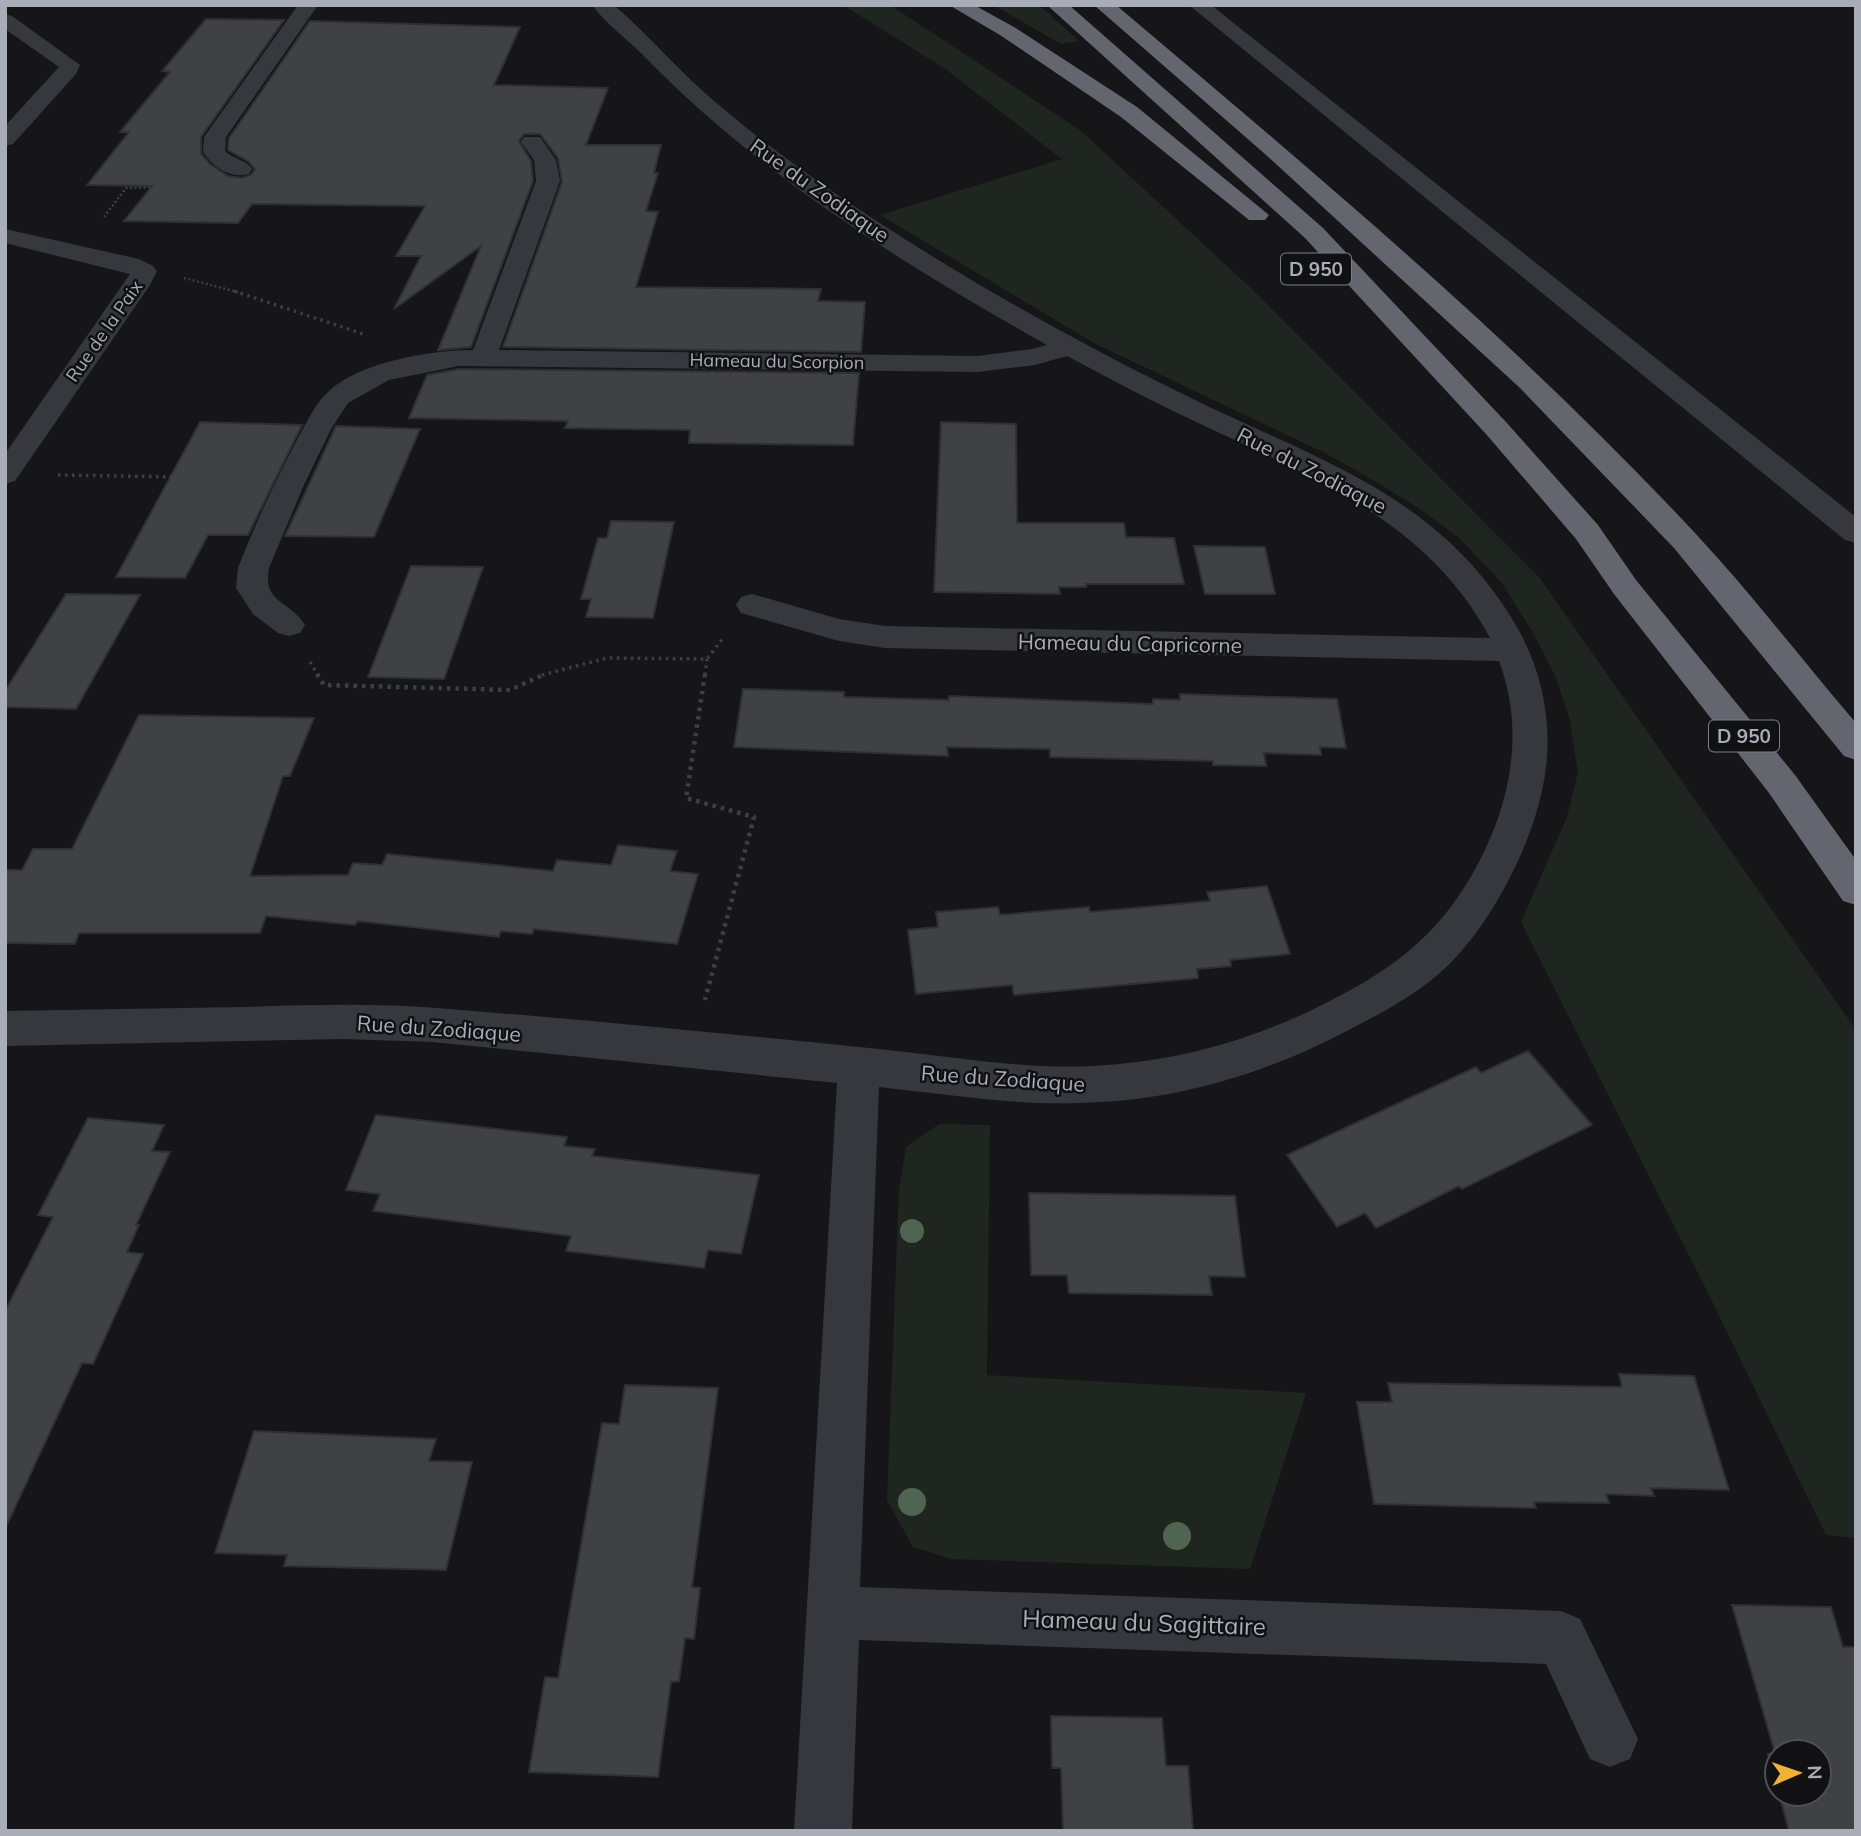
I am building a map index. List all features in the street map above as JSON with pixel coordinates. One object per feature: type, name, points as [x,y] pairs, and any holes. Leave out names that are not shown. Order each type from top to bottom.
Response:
[{"type":"highway","name":"D 950","points":[[959,5],[1007,31],[1129,112],[1296,250],[1375,326],[1625,587],[1782,784],[1856,890]]},
{"type":"highway","points":[[1057,5],[1314,233],[1505,438],[1587,532],[1625,587]]},
{"type":"highway","name":"D 950","points":[[1105,5],[1273,149],[1530,382],[1685,541],[1856,747]]},
{"type":"street","points":[[241,169],[218,159],[214,152],[215,137],[308,5]]},
{"type":"street","name":"Rue du Zodiaque","points":[[5,1029],[392,1023],[477,1028],[1029,1084],[1129,1084],[1189,1074],[1286,1044],[1384,992],[1449,939],[1471,911],[1515,821],[1526,785],[1531,747],[1528,714],[1512,650],[1500,623],[1482,594],[1440,547],[1412,524],[1345,482],[1188,407],[1069,346],[950,278],[795,176],[693,94],[602,5]]},
{"type":"street","points":[[1199,5],[1856,533]]},
{"type":"street","points":[[5,20],[69,62],[70,67],[5,139]]},
{"type":"street","points":[[483,358],[548,181],[549,171],[545,160],[532,142]]},
{"type":"street","name":"Rue de la Paix","points":[[5,236],[138,266],[144,271],[6,474]]},
{"type":"street","name":"Hameau du Scorpion","points":[[289,625],[258,599],[251,582],[255,565],[314,430],[336,398],[372,378],[435,361],[483,358],[978,364],[1035,357],[1069,346]]},
{"type":"street","name":"Hameau du Capricorne","points":[[752,605],[819,625],[885,637],[1512,650]]},
{"type":"street","points":[[822,1831],[859,1065]]},
{"type":"street","name":"Hameau du Sagittaire","points":[[832,1614],[1159,1622],[1561,1638],[1610,1739]]},
{"type":"path","points":[[75,251],[126,188],[161,187],[218,159]]},
{"type":"path","points":[[143,276],[181,277],[242,293],[435,361]]},
{"type":"path","points":[[6,474],[292,479]]},
{"type":"path","points":[[691,1050],[754,817],[686,798],[706,659],[752,605]]},
{"type":"path","points":[[289,625],[324,685],[510,690],[549,672],[607,658],[706,659]]},
{"type":"shaded area","points":[[843,5],[890,5],[1080,130],[1252,289],[1539,577],[1856,1030],[1856,1538],[1826,1535],[1708,1293],[1521,922],[1567,817],[1578,772],[1569,717],[1555,675],[1502,583],[1459,538],[1375,481],[1325,453],[1094,343],[880,215],[1062,159],[944,68]]},
{"type":"shaded area","points":[[993,5],[1039,5],[1079,41],[1061,44]]},
{"type":"shaded area","points":[[939,1124],[990,1125],[987,1375],[1306,1393],[1250,1569],[951,1559],[913,1547],[887,1500],[899,1189],[906,1147]]},
{"type":"building","points":[[206,19],[284,20],[201,137],[201,154],[210,164],[228,176],[242,178],[251,175],[255,169],[248,161],[228,150],[229,138],[310,21],[520,27],[494,85],[608,88],[586,145],[661,145],[654,173],[658,173],[646,211],[658,212],[636,287],[821,289],[818,301],[865,302],[861,352],[503,347],[562,182],[558,158],[540,134],[524,134],[519,141],[531,161],[533,181],[471,347],[438,350],[481,246],[394,309],[421,256],[396,256],[425,206],[252,204],[238,223],[124,221],[152,186],[87,185],[129,132],[120,132],[170,72],[162,71]]},
{"type":"building","points":[[459,369],[859,373],[853,445],[689,443],[690,430],[565,428],[568,421],[409,418],[427,375]]},
{"type":"building","points":[[200,422],[302,425],[248,535],[208,535],[185,578],[116,577]]},
{"type":"building","points":[[941,422],[1016,424],[1017,523],[1124,523],[1126,537],[1174,538],[1184,584],[1086,584],[1086,587],[1059,587],[1060,594],[934,592]]},
{"type":"building","points":[[336,426],[420,429],[374,537],[285,536]]},
{"type":"building","points":[[611,521],[674,522],[653,618],[586,617],[591,599],[581,599],[598,538],[607,538]]},
{"type":"building","points":[[1194,546],[1265,547],[1275,594],[1205,594]]},
{"type":"building","points":[[411,566],[483,567],[444,679],[368,677]]},
{"type":"building","points":[[66,594],[140,595],[76,709],[5,707],[5,691]]},
{"type":"building","points":[[743,689],[844,692],[844,697],[949,700],[949,696],[1153,704],[1153,699],[1180,700],[1180,694],[1337,699],[1346,748],[1320,747],[1321,755],[1264,753],[1266,766],[1213,765],[1213,761],[1050,757],[1050,749],[947,747],[948,756],[734,747]]},
{"type":"building","points":[[139,715],[314,718],[290,776],[283,776],[250,876],[348,875],[353,863],[382,865],[387,854],[553,871],[557,860],[611,865],[618,845],[677,851],[670,871],[698,874],[677,944],[534,929],[532,934],[501,931],[499,937],[358,921],[355,925],[266,916],[260,933],[79,933],[75,944],[5,943],[5,870],[22,870],[33,849],[72,849]]},
{"type":"building","points":[[1267,886],[1290,954],[1230,960],[1231,966],[1197,969],[1198,978],[1014,995],[1012,985],[916,994],[908,930],[938,927],[936,912],[998,907],[1000,915],[1089,907],[1090,912],[1210,901],[1207,892]]},
{"type":"building","points":[[1528,1051],[1592,1125],[1462,1189],[1459,1186],[1376,1228],[1365,1213],[1337,1227],[1287,1155],[1476,1067],[1481,1073]]},
{"type":"building","points":[[376,1115],[567,1137],[564,1146],[595,1149],[592,1156],[759,1175],[741,1254],[708,1250],[704,1268],[566,1251],[571,1236],[373,1211],[380,1194],[346,1190]]},
{"type":"building","points":[[88,1118],[164,1125],[152,1151],[170,1152],[136,1225],[139,1225],[127,1252],[143,1254],[93,1364],[82,1363],[5,1529],[5,1311],[53,1217],[38,1215]]},
{"type":"building","points":[[1029,1193],[1235,1196],[1245,1277],[1209,1276],[1212,1295],[1069,1293],[1067,1275],[1031,1275]]},
{"type":"building","points":[[1619,1374],[1694,1376],[1729,1490],[1651,1488],[1654,1496],[1606,1494],[1609,1503],[1534,1502],[1536,1508],[1374,1504],[1357,1402],[1392,1402],[1388,1383],[1622,1387]]},
{"type":"building","points":[[625,1385],[718,1388],[692,1587],[700,1588],[694,1639],[685,1638],[679,1681],[671,1682],[658,1777],[529,1772],[545,1677],[558,1678],[602,1423],[619,1424]]},
{"type":"building","points":[[254,1431],[436,1439],[429,1461],[472,1462],[446,1570],[284,1566],[287,1555],[215,1553]]},
{"type":"building","points":[[1732,1605],[1831,1607],[1843,1647],[1856,1647],[1856,1831],[1789,1831],[1783,1808],[1833,1808],[1833,1738],[1771,1738]]},
{"type":"building","points":[[1051,1716],[1162,1718],[1166,1766],[1188,1766],[1193,1831],[1063,1831],[1061,1768],[1052,1768]]}]
